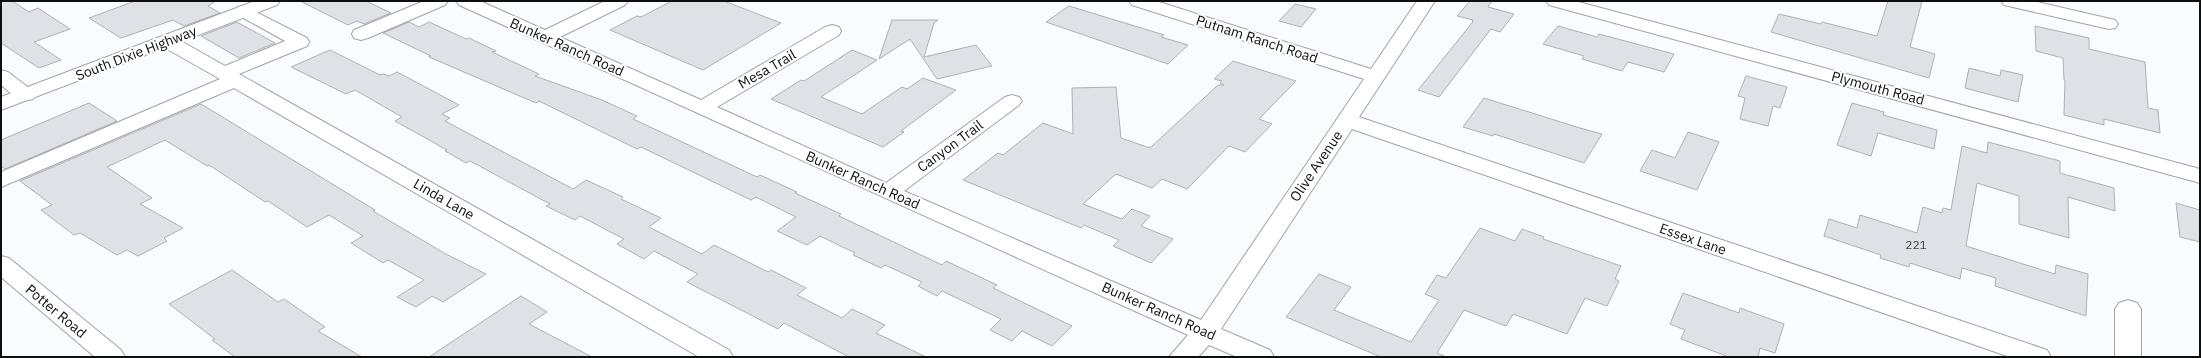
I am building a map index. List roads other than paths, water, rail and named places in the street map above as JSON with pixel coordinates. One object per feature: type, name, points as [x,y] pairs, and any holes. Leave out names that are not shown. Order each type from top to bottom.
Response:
[{"type":"street","name":"South Dixie Highway","points":[[1,104],[271,1]]},
{"type":"street","points":[[361,34],[439,1]]},
{"type":"street","name":"Bunker Ranch Road","points":[[465,1],[888,192],[1261,357]]},
{"type":"street","points":[[545,37],[619,1]]},
{"type":"street","name":"Putnam Ranch Road","points":[[1138,1],[1376,77]]},
{"type":"street","name":"Olive Avenue","points":[[1182,357],[1206,332],[1426,1]]},
{"type":"street","name":"Plymouth Road","points":[[1555,1],[2200,176]]},
{"type":"street","points":[[2010,1],[2110,24]]},
{"type":"street","points":[[1,180],[230,77],[300,42],[244,11]]},
{"type":"street","name":"Mesa Trail","points":[[701,108],[832,31]]},
{"type":"street","name":"Linda Lane","points":[[167,41],[720,357]]},
{"type":"street","points":[[1,76],[26,94]]},
{"type":"street","name":"Canyon Trail","points":[[888,192],[1012,101]]},
{"type":"street","name":"Essex Lane","points":[[1347,120],[2038,357]]},
{"type":"street","name":"Potter Road","points":[[1,264],[112,357]]},
{"type":"street","points":[[2128,309],[2128,357]]},
{"type":"street","name":"Olive Avenue","points":[[1197,357],[1206,332]]}]
